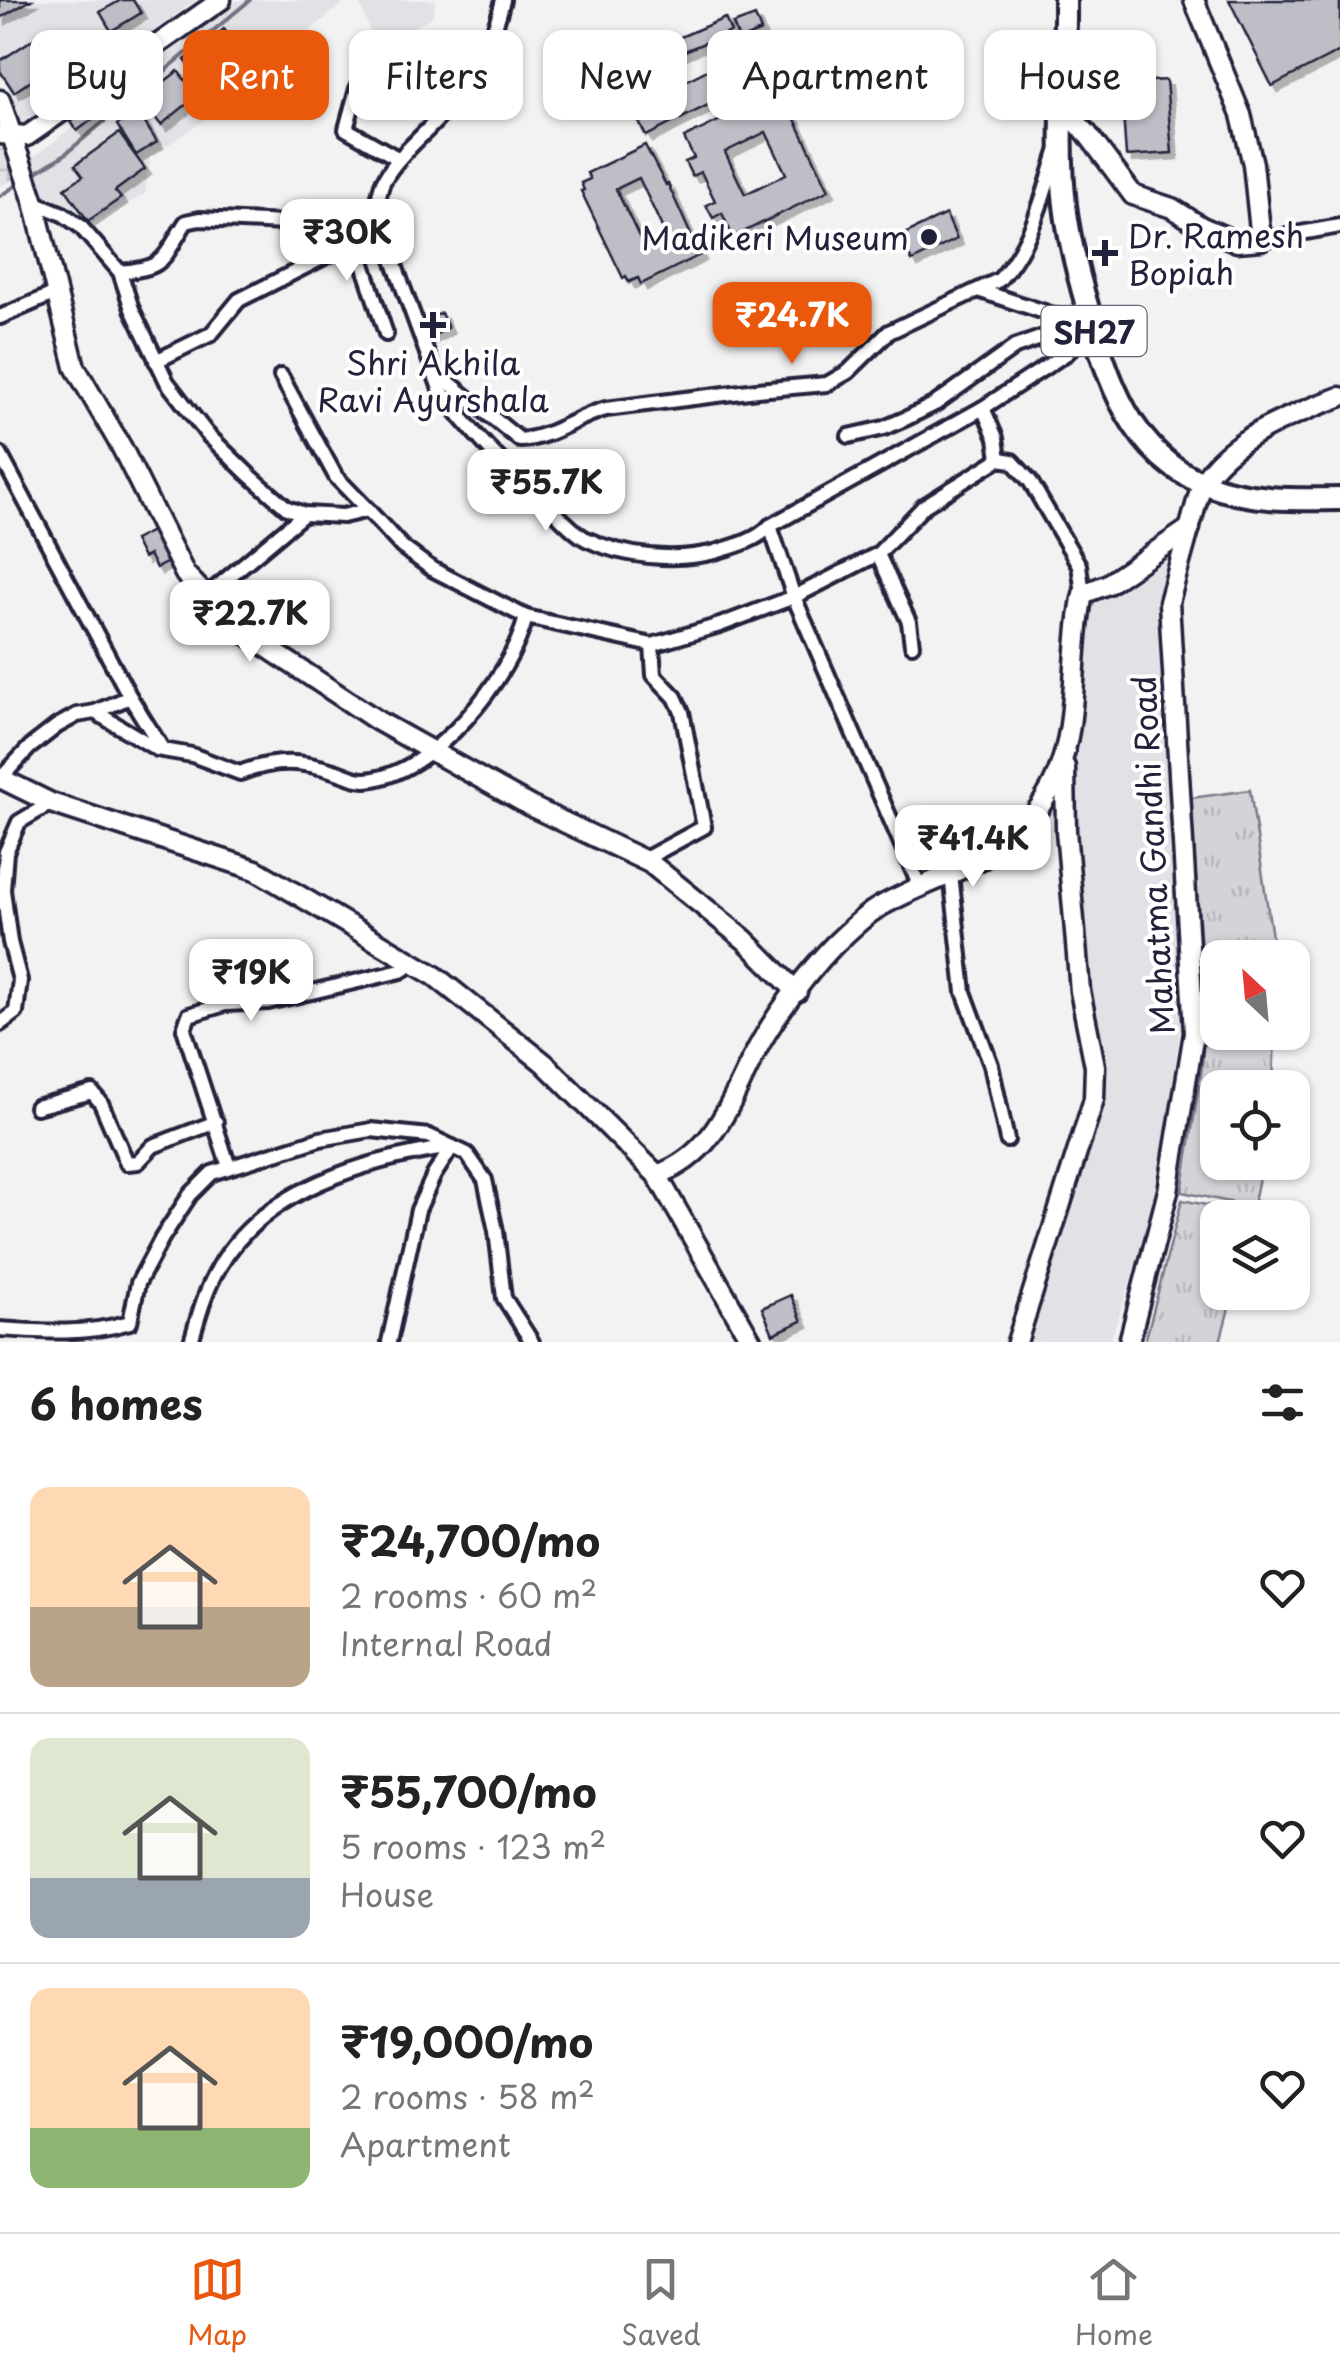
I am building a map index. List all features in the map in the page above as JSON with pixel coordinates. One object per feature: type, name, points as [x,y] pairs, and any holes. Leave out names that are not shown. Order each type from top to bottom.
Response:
[{"type":"main road","name":"SH27","points":[[1065,0],[1065,30]]},
{"type":"main road","name":"SH27","points":[[1064,120],[1065,206],[1086,326],[1112,388],[1142,436],[1164,460],[1202,483],[1262,498],[1340,499]]},
{"type":"street","points":[[5,134],[27,136],[221,0]]},
{"type":"street","points":[[503,0],[497,25],[472,76],[424,136],[399,159],[382,184],[376,213],[440,389],[456,412],[582,538],[616,550],[663,557],[698,556],[761,536],[770,526],[983,408],[1067,353],[1086,326]]},
{"type":"street","points":[[1194,0],[1241,115],[1253,164],[1260,240]]},
{"type":"street","points":[[0,100],[5,134],[34,202],[75,367],[122,448],[184,574],[218,615],[378,720],[530,806],[645,860],[746,940],[797,992]]},
{"type":"street","points":[[349,119],[346,129],[399,159]]},
{"type":"street","points":[[434,370],[520,440],[548,435],[586,414],[606,409],[828,384],[848,372],[889,332],[981,292],[999,280],[1020,252],[1064,120],[1086,132],[1133,195],[1172,208],[1202,228],[1237,242],[1340,226]]},
{"type":"street","points":[[34,202],[80,226],[120,272],[132,310],[167,382],[207,434],[286,508],[304,514],[343,516],[368,510]]},
{"type":"street","points":[[120,272],[160,264],[186,222],[326,224],[376,213]]},
{"type":"street","points":[[349,222],[386,334]]},
{"type":"street","points":[[156,361],[211,334],[238,300],[356,241]]},
{"type":"street","points":[[0,317],[58,292]]},
{"type":"street","points":[[981,292],[1086,326]]},
{"type":"street","points":[[849,436],[884,428],[935,404],[1016,346],[1086,326]]},
{"type":"street","points":[[282,376],[336,477],[402,547],[432,569],[526,617],[652,645],[794,597],[878,554],[924,506],[999,459],[1012,461],[1030,481],[1079,565],[1083,594],[1066,749],[1066,831],[1080,991],[1095,1066],[1094,1099],[1017,1342]]},
{"type":"street","points":[[1202,483],[1223,456],[1244,441],[1340,397]]},
{"type":"street","points":[[983,408],[996,438],[999,459]]},
{"type":"street","points":[[0,454],[130,697],[163,750]]},
{"type":"street","name":"Mahatma Gandhi Road","points":[[1129,1342],[1168,1191],[1194,1033],[1170,602],[1202,483]]},
{"type":"street","points":[[206,596],[304,514]]},
{"type":"street","points":[[770,526],[794,597],[920,886]]},
{"type":"street","points":[[1083,594],[1120,577],[1190,528]]},
{"type":"street","points":[[878,554],[909,622],[912,645]]},
{"type":"street","points":[[95,712],[163,750],[192,755],[240,773],[263,764],[297,760],[364,781],[408,769],[434,750],[492,688],[520,642],[526,617]]},
{"type":"street","points":[[645,860],[704,827],[682,712],[675,697],[654,674],[652,645]]},
{"type":"street","points":[[130,697],[95,712],[77,714],[30,747],[0,778],[51,803],[256,870],[435,976],[544,1063],[658,1175],[752,1342]]},
{"type":"street","points":[[658,1175],[682,1166],[710,1138],[762,1039],[832,947],[876,908],[987,858],[1015,838],[1050,788],[1066,749]]},
{"type":"street","points":[[0,1024],[16,1012],[20,980],[10,942],[3,855],[19,822],[51,803]]},
{"type":"street","points":[[951,874],[964,992],[990,1065],[1006,1140]]},
{"type":"street","points":[[229,1167],[184,1029],[189,1016],[224,1004],[268,1002],[400,971],[412,963]]},
{"type":"street","points":[[36,1107],[92,1092],[101,1103],[128,1164],[138,1162],[154,1146],[216,1122]]},
{"type":"street","points":[[0,1329],[64,1333],[103,1330],[130,1322],[138,1282],[162,1238],[190,1195],[212,1172],[320,1139],[371,1130],[428,1136],[467,1154],[484,1180],[496,1231],[504,1298],[532,1342]]},
{"type":"street","points":[[191,1342],[217,1270],[238,1238],[271,1210],[358,1165],[398,1154],[452,1147]]},
{"type":"street","points":[[389,1342],[418,1210],[452,1147]]},
{"type":"shaded area","points":[[0,0],[196,0],[155,30],[30,30],[30,120],[22,126],[0,63]]},
{"type":"shaded area","points":[[238,0],[347,0],[311,30],[199,30]]},
{"type":"shaded area","points":[[358,0],[436,0],[432,17],[409,30],[370,30]]},
{"type":"shaded area","points":[[183,42],[183,120],[204,120],[150,157],[145,194],[88,226],[63,207],[41,197],[30,160],[82,120],[163,120],[163,58]]},
{"type":"shaded area","points":[[0,128],[18,177],[0,186]]},
{"type":"shaded area","points":[[1175,545],[1162,602],[1180,1027],[1160,1193],[1110,1342],[1024,1342],[1101,1099],[1086,990],[1072,829],[1072,741],[1086,598]]},
{"type":"green space","points":[[1250,790],[1272,940],[1200,940],[1191,798]]},
{"type":"green space","points":[[1203,1050],[1274,1050],[1274,1070],[1202,1070]]},
{"type":"green space","points":[[1200,1080],[1200,1180],[1259,1180],[1254,1200],[1220,1200],[1182,1192]]},
{"type":"green space","points":[[1182,1200],[1200,1204],[1200,1310],[1228,1310],[1220,1342],[1145,1342]]},
{"type":"building","points":[[0,0],[31,0],[0,18]]},
{"type":"building","points":[[121,0],[133,0],[141,13],[110,30],[100,12]]},
{"type":"building","points":[[1229,0],[1340,0],[1340,51],[1272,86]]},
{"type":"building","points":[[755,16],[761,30],[735,30],[733,24]]},
{"type":"building","points":[[725,18],[730,30],[707,30],[707,42],[687,50],[687,34]]},
{"type":"building","points":[[30,41],[30,81],[14,92],[0,71],[0,61]]},
{"type":"building","points":[[707,70],[707,106],[687,116],[687,80]]},
{"type":"building","points":[[178,71],[183,78],[183,107],[161,125],[157,120],[163,120],[163,83]]},
{"type":"building","points":[[1166,80],[1172,153],[1126,156],[1124,120],[1156,120],[1156,81]]},
{"type":"building","points":[[73,120],[92,120],[77,131],[70,122]]},
{"type":"building","points":[[125,120],[143,120],[157,142],[136,155],[117,125]]},
{"type":"building","points":[[638,120],[678,120],[646,136]]},
{"type":"building","points":[[720,120],[795,120],[829,190],[733,237],[722,213],[713,218],[706,205],[715,201],[701,172],[692,176],[685,162],[694,158],[684,138]],"holes":[[[766,132],[786,174],[745,194],[725,152]]]},
{"type":"building","points":[[119,133],[145,169],[115,191],[121,198],[88,221],[65,188],[83,176],[75,165]]},
{"type":"building","points":[[645,145],[668,184],[700,255],[641,284],[638,278],[629,282],[626,276],[623,278],[581,191],[581,183],[590,179],[587,173]],"holes":[[[639,178],[667,238],[645,249],[616,189]]]},
{"type":"building","name":"Madikeri Museum","points":[[946,214],[957,239],[912,261],[900,236]]},
{"type":"building","points":[[441,313],[448,328],[429,338],[421,322]]},
{"type":"building","points":[[154,530],[170,561],[156,568],[149,555],[143,558],[134,540]]},
{"type":"building","points":[[791,1295],[802,1321],[773,1334],[762,1308]]},
{"type":"waterway","points":[[32,175],[64,155],[250,0]]},
{"type":"waterway","points":[[0,196],[20,183]]},
{"type":"place","name":"Madikeri Museum","points":[[929,237]]},
{"type":"place","name":"Dr. Ramesh Bopiah","points":[[1105,253]]},
{"type":"place","name":"Shri Akhila Ravi Ayurshala","points":[[433,325]]}]
